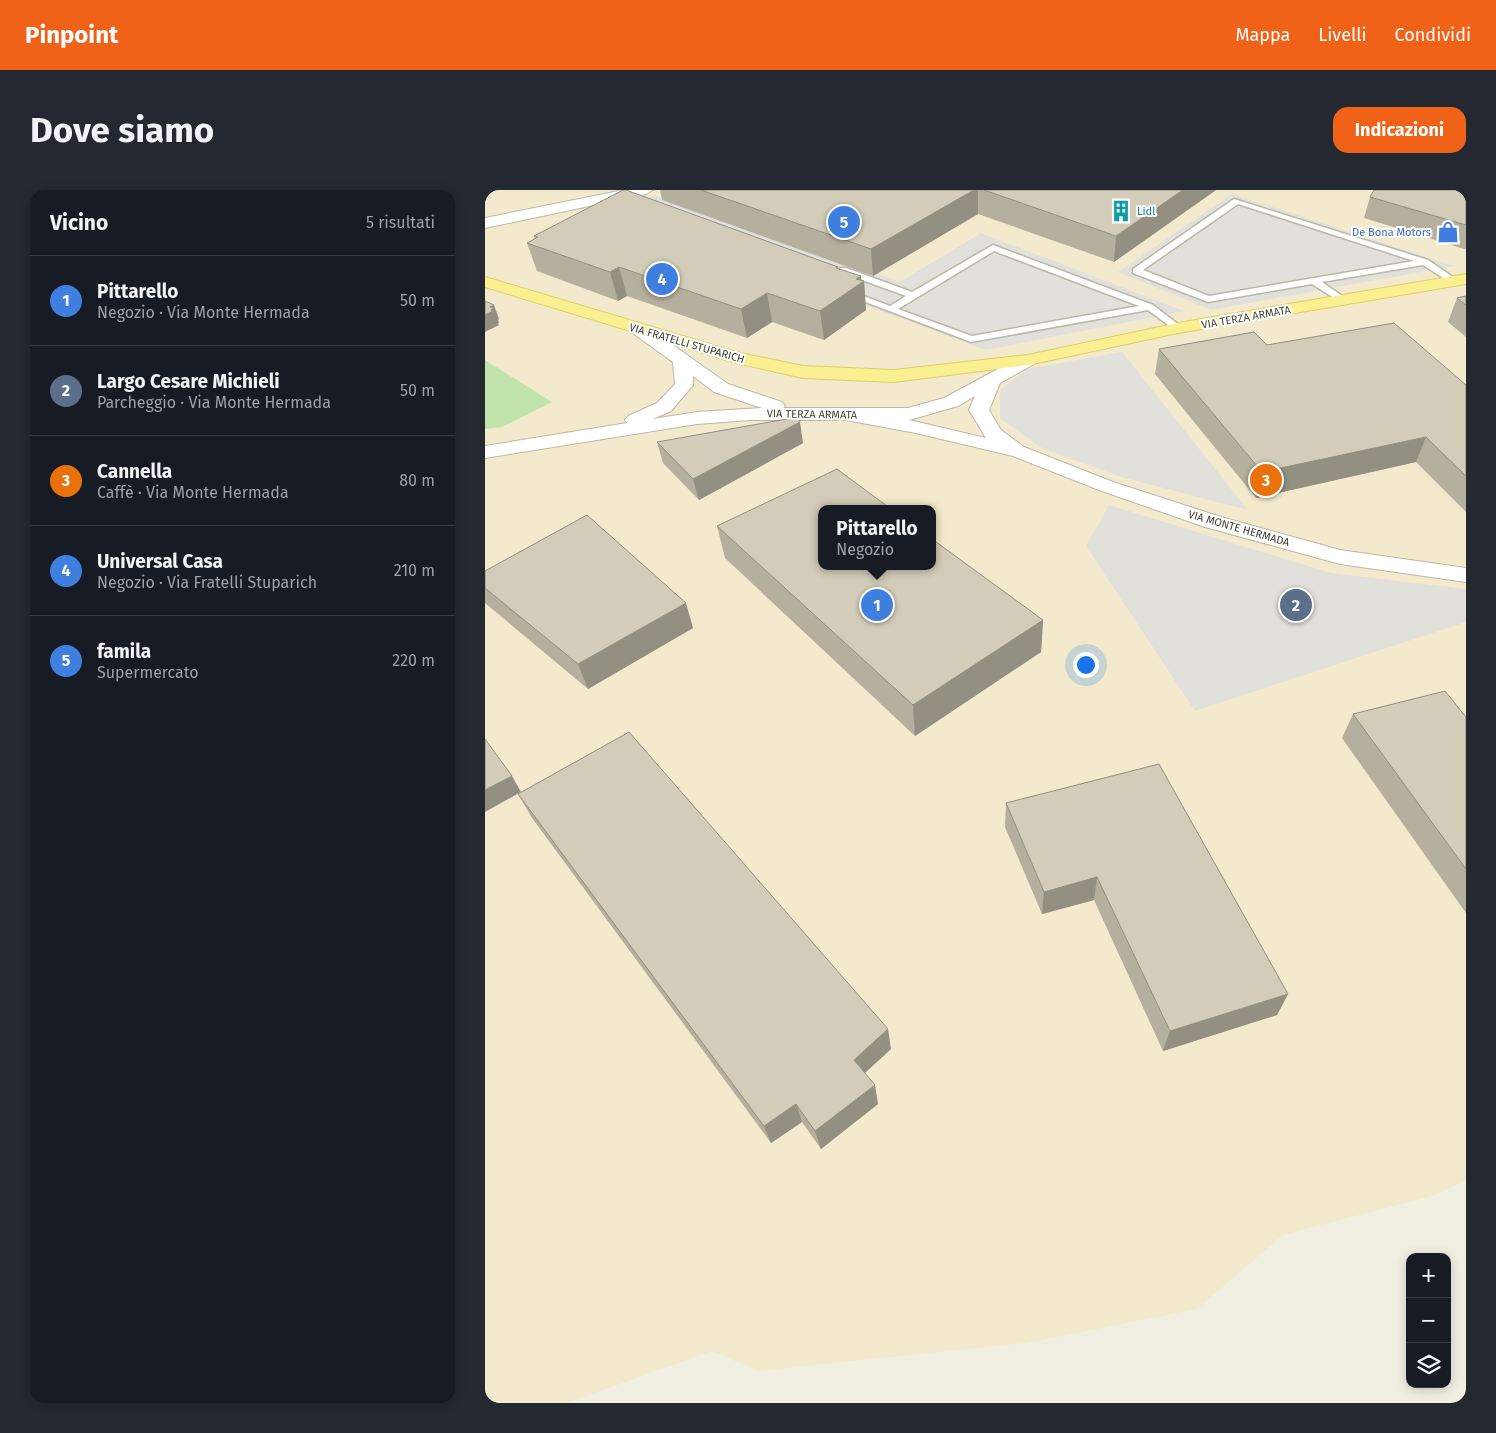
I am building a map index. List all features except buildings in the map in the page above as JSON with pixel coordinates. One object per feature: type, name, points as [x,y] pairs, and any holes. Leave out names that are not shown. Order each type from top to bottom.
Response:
[{"type":"main road","name":"VIA TERZA ARMATA","points":[[895,376],[1028,360],[1178,328],[1460,280]]},
{"type":"main road","name":"VIA FRATELLI STUPARICH","points":[[485,282],[736,358],[803,372],[895,376]]},
{"type":"street","points":[[485,223],[629,193],[647,195]]},
{"type":"street","points":[[640,330],[721,388],[762,403],[806,412]]},
{"type":"street","name":"VIA TERZA ARMATA","points":[[586,435],[626,423],[663,407],[684,385],[681,359]]},
{"type":"street","name":"VIA TERZA ARMATA","points":[[485,452],[697,418],[806,412],[850,415],[909,414],[951,402],[991,382],[1028,360]]},
{"type":"street","name":"VIA MONTE HERMADA","points":[[991,382],[979,410],[993,434],[1021,452]]},
{"type":"street","name":"VIA MONTE HERMADA","points":[[850,415],[916,427],[1021,452],[1106,486],[1213,522],[1340,557],[1466,575]]},
{"type":"lane","points":[[595,200],[613,207]]},
{"type":"lane","points":[[1425,262],[1208,299],[1136,271],[1237,201],[1425,262],[1460,280]]},
{"type":"lane","points":[[891,309],[993,248],[1150,307],[1178,328]]},
{"type":"lane","points":[[831,266],[914,296]]},
{"type":"lane","points":[[1314,281],[1341,300]]},
{"type":"lane","points":[[835,289],[971,339],[1150,307]]},
{"type":"shaded area","points":[[485,190],[1466,190],[1466,1181],[1432,1196],[1283,1235],[1197,1309],[1026,1343],[758,1371],[712,1351],[567,1403],[485,1403]]},
{"type":"shaded area","points":[[1232,194],[1454,266],[1211,310],[1118,272]]},
{"type":"shaded area","points":[[656,196],[900,282],[981,233],[1184,311],[986,350],[604,208]]},
{"type":"shaded area","points":[[1122,352],[1248,510],[1121,477],[1042,448],[1000,418],[1000,390],[1027,369]]},
{"type":"shaded area","points":[[1109,505],[1331,573],[1466,589],[1466,622],[1195,711],[1086,546]]},
{"type":"green space","points":[[485,360],[552,402],[502,427],[485,429]]},
{"type":"place","name":"Lidl","points":[[1121,211]]},
{"type":"place","name":"famila","points":[[844,222]]},
{"type":"place","name":"De Bona Motors","points":[[1448,232]]},
{"type":"place","name":"Universal Casa","points":[[662,279]]},
{"type":"place","name":"Cannella","points":[[1266,480]]},
{"type":"place","name":"Pittarello","points":[[877,605]]},
{"type":"place","name":"Largo Cesare Michieli","points":[[1296,605]]}]
